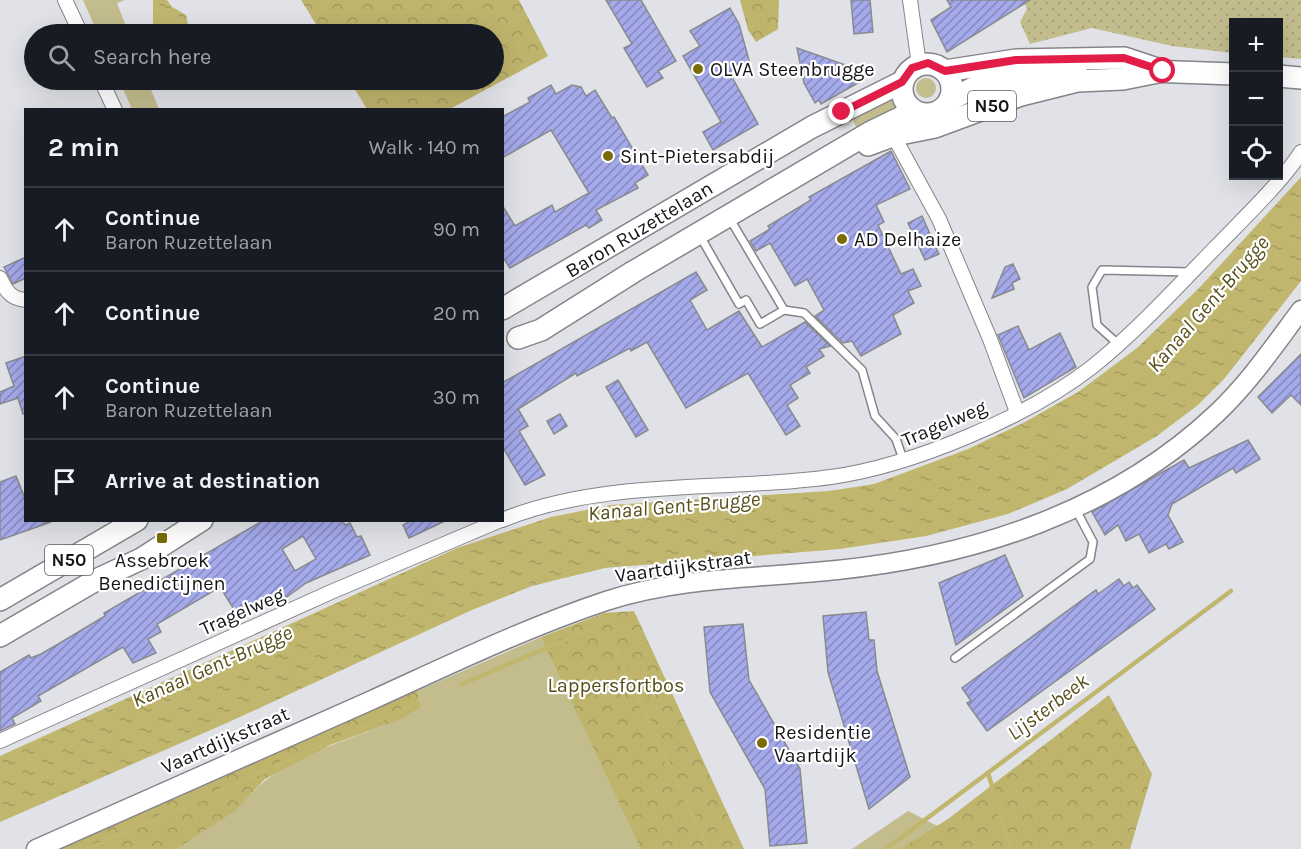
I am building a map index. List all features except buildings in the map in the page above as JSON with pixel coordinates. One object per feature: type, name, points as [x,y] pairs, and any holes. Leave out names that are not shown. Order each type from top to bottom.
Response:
[{"type":"main road","name":"Baron Ruzettelaan","points":[[945,71],[1016,60],[1124,58],[1163,71]]},
{"type":"main road","name":"N50","points":[[914,111],[934,114],[943,109],[950,100],[952,90],[951,80],[945,71],[928,63],[919,65]]},
{"type":"main road","points":[[914,111],[906,103],[902,93],[902,82],[906,75],[919,65]]},
{"type":"main road","name":"Baron Ruzettelaan","points":[[950,100],[977,86],[1018,77],[1080,69],[1229,74]]},
{"type":"main road","name":"Baron Ruzettelaan","points":[[825,161],[895,135],[935,127],[1021,95],[1077,81],[1124,79],[1163,71]]},
{"type":"main road","points":[[1283,76],[1301,78]]},
{"type":"main road","name":"Baron Ruzettelaan","points":[[504,308],[810,123],[902,82]]},
{"type":"main road","name":"Baron Ruzettelaan","points":[[510,342],[555,306],[594,282],[633,272],[825,161],[868,133],[914,111]]},
{"type":"main road","name":"N50","points":[[0,600],[134,522]]},
{"type":"main road","name":"N50","points":[[96,580],[129,549],[169,526],[184,522]]},
{"type":"main road","name":"N50","points":[[2,630],[141,559],[199,522]]},
{"type":"street","points":[[65,0],[76,24]]},
{"type":"street","points":[[910,0],[919,65]]},
{"type":"street","points":[[106,90],[114,108]]},
{"type":"street","points":[[898,144],[939,219],[990,339],[1017,412]]},
{"type":"street","name":"Tragelweg","points":[[504,519],[555,503],[599,496],[696,486],[761,485],[829,478],[904,462],[1017,412],[1091,368],[1118,344],[1191,272],[1301,152]]},
{"type":"street","points":[[0,278],[6,291],[20,299]]},
{"type":"street","name":"Vaartdijkstraat","points":[[36,849],[525,631],[611,599],[666,588],[843,570],[957,550],[1031,529],[1075,508],[1148,466],[1214,416],[1236,395],[1301,310]]},
{"type":"street","name":"Tragelweg","points":[[0,741],[331,592],[497,522]]},
{"type":"lane","points":[[729,216],[784,310]]},
{"type":"lane","points":[[698,234],[739,304],[746,300],[760,324],[784,310],[804,313],[862,370],[875,416],[896,439],[904,462]]},
{"type":"lane","points":[[1118,344],[1098,325],[1092,287],[1102,270],[1191,272]]},
{"type":"lane","points":[[956,658],[1090,559],[1093,542],[1075,508]]},
{"type":"shaded area","points":[[83,0],[125,0],[117,3],[125,24],[94,24]]},
{"type":"shaded area","points":[[1023,0],[1301,0],[1301,59],[1283,57],[1283,18],[1229,18],[1229,53],[1172,46],[1092,28],[1030,44],[1020,22],[1027,9]]},
{"type":"shaded area","points":[[922,78],[930,78],[936,84],[936,92],[930,98],[922,98],[916,92],[916,84]]},
{"type":"shaded area","points":[[123,90],[151,90],[159,108],[132,108]]},
{"type":"shaded area","points":[[892,94],[900,111],[859,134],[851,115]]},
{"type":"shaded area","points":[[541,637],[550,655],[719,849],[132,849],[251,794],[269,778],[310,754],[400,719],[421,708],[417,691]]},
{"type":"shaded area","points":[[908,811],[963,839],[964,849],[852,849]]},
{"type":"green space","points":[[301,0],[519,0],[548,56],[504,80],[504,24],[316,24]]},
{"type":"green space","points":[[740,0],[779,0],[778,29],[756,42],[748,30]]},
{"type":"green space","points":[[355,90],[485,90],[452,108],[366,108]]},
{"type":"green space","name":"Lappersfortbos","points":[[634,611],[744,849],[641,849],[541,637],[604,613]]},
{"type":"green space","points":[[417,691],[421,708],[399,720],[330,745],[265,779],[235,811],[176,849],[61,849]]},
{"type":"green space","points":[[1109,695],[1152,774],[1130,849],[900,849],[948,819]]},
{"type":"water","points":[[153,0],[167,0],[172,7],[186,15],[188,24],[154,24]]},
{"type":"water","name":"Kanaal Gent-Brugge","points":[[1301,177],[1301,281],[1224,379],[1198,405],[1157,436],[1067,489],[1008,514],[926,536],[840,549],[605,568],[532,586],[472,610],[229,722],[0,822],[0,756],[457,548],[551,517],[611,505],[829,491],[874,484],[968,449],[1025,422],[1078,392],[1137,348],[1200,287]]},
{"type":"waterway","name":"Lijsterbeek","points":[[886,849],[1231,591]]},
{"type":"waterway","points":[[462,684],[591,629],[610,638],[708,849]]},
{"type":"waterway","points":[[88,849],[414,705]]},
{"type":"waterway","points":[[988,773],[1011,849]]},
{"type":"place","name":"OLVA Steenbrugge","points":[[698,69]]},
{"type":"place","name":"Sint-Pietersabdij","points":[[608,156]]},
{"type":"place","name":"AD Delhaize","points":[[842,239]]},
{"type":"place","name":"Assebroek Benedictijnen","points":[[162,538]]},
{"type":"place","name":"Residentie Vaartdijk","points":[[762,743]]},
{"type":"route","points":[[842,112],[902,82],[912,68],[928,63],[945,71],[973,69],[1016,60],[1124,58],[1163,71]]}]
